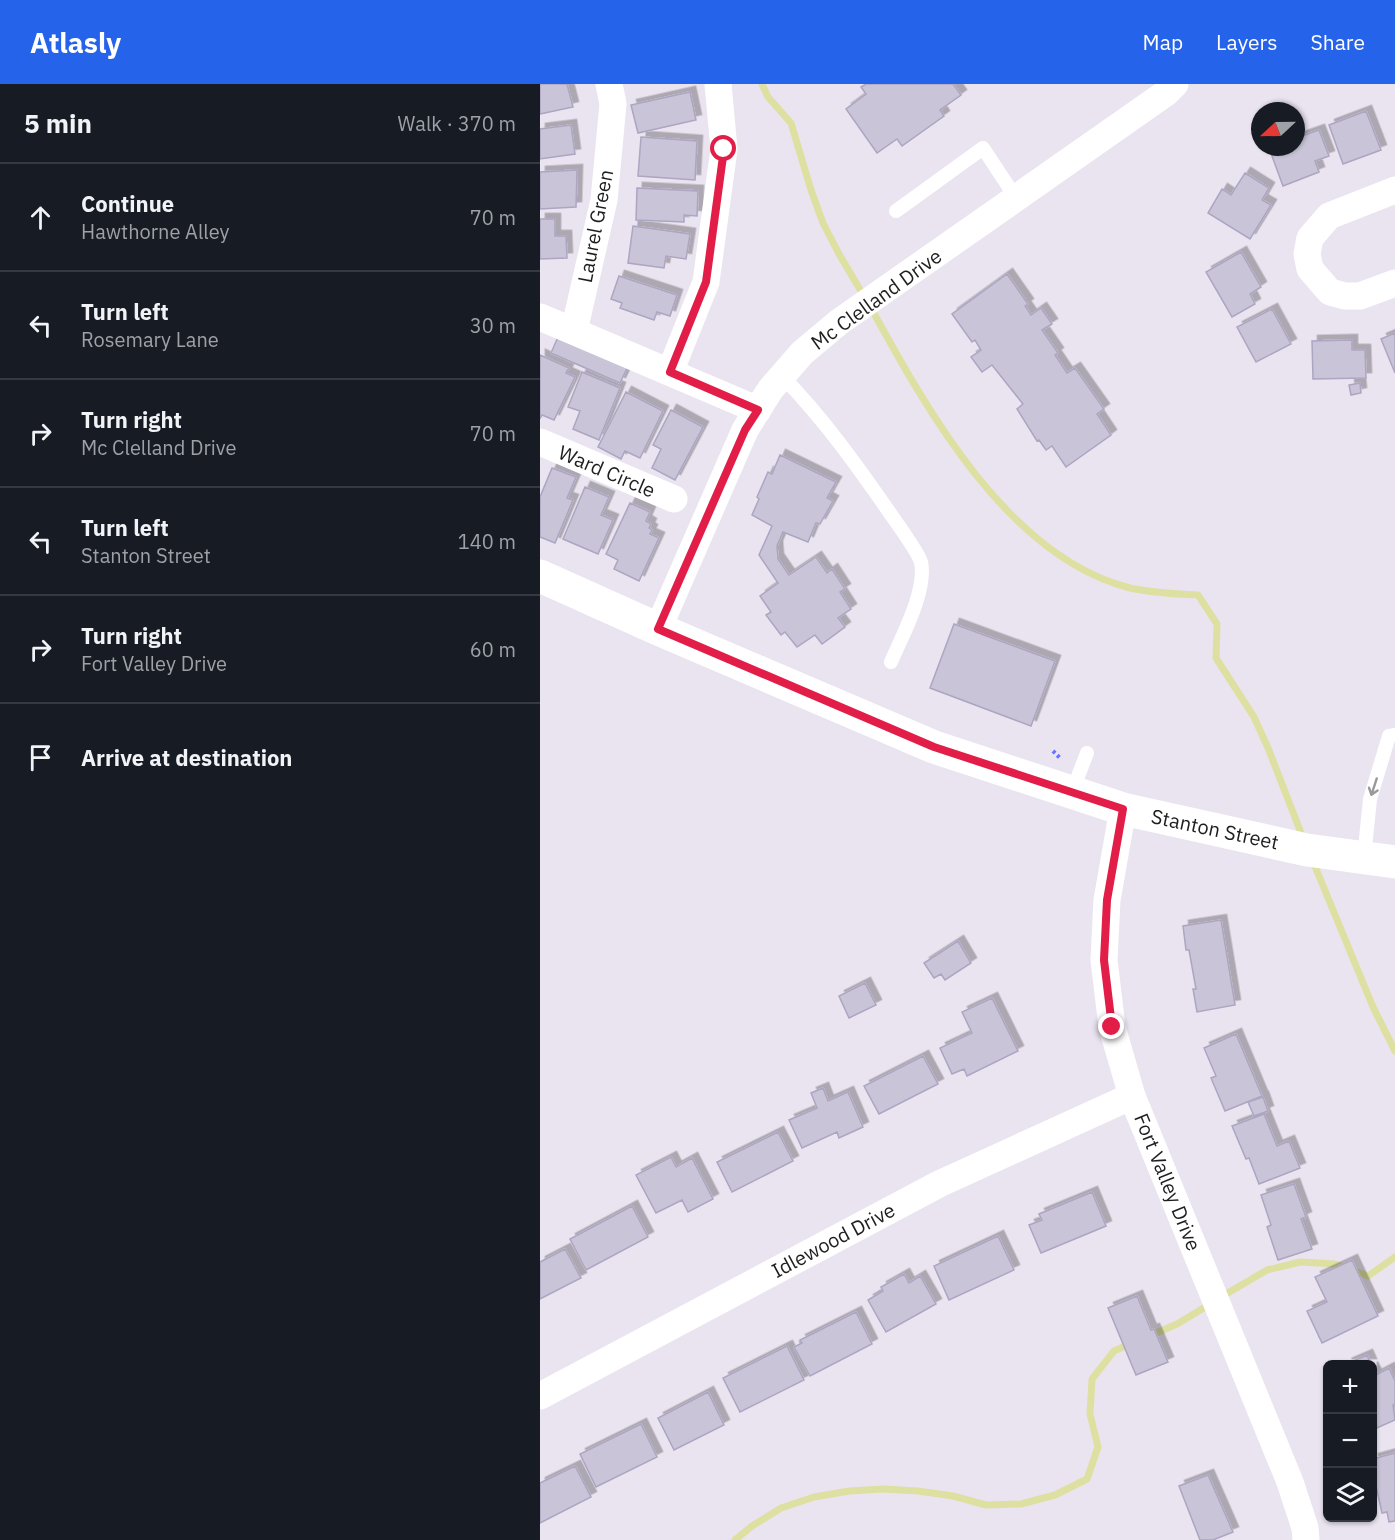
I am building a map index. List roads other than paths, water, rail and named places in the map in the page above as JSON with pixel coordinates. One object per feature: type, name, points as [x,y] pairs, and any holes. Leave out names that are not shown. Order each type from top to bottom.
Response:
[{"type":"street","name":"Laurel Green","points":[[574,331],[604,200],[613,104],[609,84]]},
{"type":"street","points":[[670,372],[706,282],[724,149],[718,84]]},
{"type":"street","name":"Mc Clelland Drive","points":[[658,629],[745,430],[770,390],[802,353],[839,322],[1166,93],[1175,84]]},
{"type":"street","points":[[1395,190],[1329,216],[1310,238],[1307,254],[1310,269],[1330,292],[1345,296],[1360,296],[1395,283]]},
{"type":"street","points":[[540,316],[758,410]]},
{"type":"street","name":"Ward Circle","points":[[540,442],[674,499]]},
{"type":"street","name":"Stanton Street","points":[[540,576],[934,747],[1123,809],[1307,850],[1380,860]]},
{"type":"street","name":"Fort Valley Drive","points":[[1123,809],[1107,900],[1104,960],[1112,1027],[1132,1096],[1290,1482],[1305,1528],[1306,1540]]},
{"type":"street","name":"Idlewood Drive","points":[[540,1396],[939,1184],[1132,1096]]},
{"type":"lane","points":[[896,211],[983,148],[1016,198]]},
{"type":"lane","points":[[782,376],[806,400],[832,432],[921,561],[921,584],[891,662]]},
{"type":"lane","points":[[1380,860],[1370,799],[1389,736],[1395,735]]},
{"type":"lane","points":[[1072,792],[1087,753]]},
{"type":"waterway","points":[[762,84],[768,97],[791,123],[823,223],[865,298]]},
{"type":"waterway","points":[[871,308],[945,433],[976,475],[1009,513],[1046,546],[1086,571],[1130,588],[1198,595],[1217,624],[1216,658],[1254,717],[1303,838]]},
{"type":"waterway","points":[[1312,859],[1373,1007],[1395,1051]]},
{"type":"waterway","points":[[1221,1297],[1267,1270],[1300,1262],[1335,1264],[1368,1276],[1395,1257]]},
{"type":"waterway","points":[[1147,1337],[1177,1324],[1212,1303]]},
{"type":"waterway","points":[[735,1540],[781,1508],[814,1497],[849,1491],[883,1489],[918,1491],[953,1496],[986,1505],[1021,1504],[1055,1495],[1087,1479],[1098,1447],[1090,1414],[1092,1379],[1114,1351],[1132,1343]]}]
